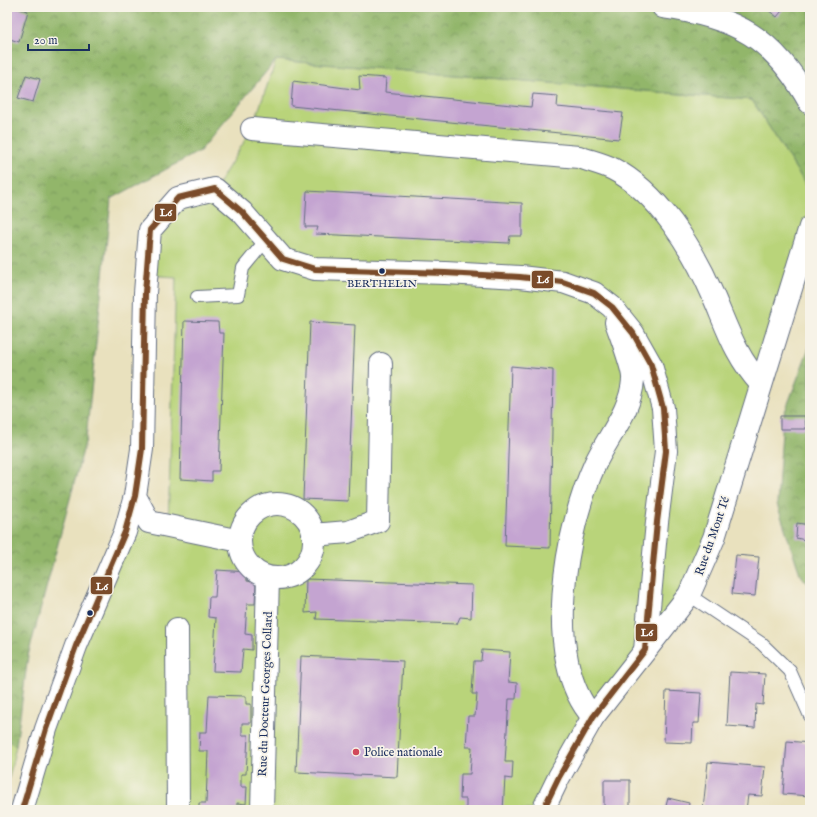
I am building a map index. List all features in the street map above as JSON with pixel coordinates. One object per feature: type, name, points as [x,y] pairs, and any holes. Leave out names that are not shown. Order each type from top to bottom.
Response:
[{"type":"street","points":[[663,7],[706,15],[746,30],[774,52],[796,79],[810,103]]},
{"type":"street","points":[[252,129],[579,157],[613,169],[646,193],[670,220],[692,255],[712,293],[736,351],[747,369],[761,384]]},
{"type":"street","points":[[22,810],[49,721],[76,646],[125,532],[135,496],[142,448],[145,293],[150,230],[178,198],[215,189],[242,212],[283,259],[315,269],[445,273],[520,277],[562,282],[594,293],[612,307],[633,333],[651,365],[663,408],[666,451],[657,522],[645,650]]},
{"type":"street","name":"Rue du Mont Té","points":[[543,810],[558,777],[593,717],[689,596],[714,538],[810,227]]},
{"type":"street","points":[[593,717],[578,697],[568,662],[563,635],[566,560],[581,498],[608,438],[629,403],[634,378],[612,307]]},
{"type":"street","points":[[313,535],[348,532],[378,521],[381,364]]},
{"type":"street","points":[[135,496],[149,522],[240,541]]},
{"type":"street","points":[[280,504],[292,508],[302,514],[309,524],[313,535],[313,548],[310,559],[302,568],[286,577],[268,577],[257,572],[248,564],[242,553],[240,541],[242,529],[248,518],[257,510],[280,504]]},
{"type":"street","name":"Rue du Docteur Georges Collard","points":[[262,810],[268,577]]},
{"type":"street","points":[[177,629],[178,810]]},
{"type":"lane","points":[[197,297],[238,295],[243,268],[266,240]]},
{"type":"lane","points":[[689,596],[761,643],[785,666],[790,671],[810,716]]},
{"type":"green space","points":[[7,7],[810,7],[810,191],[752,100],[276,60],[200,151],[111,199],[86,439],[28,656],[16,746],[7,740]]},
{"type":"green space","points":[[276,60],[752,100],[810,191],[810,227],[714,538],[543,810],[22,810],[135,496],[168,526],[176,277],[147,275],[150,230],[178,198],[215,189],[252,129]]},
{"type":"green space","points":[[810,345],[810,585],[801,577],[777,504],[783,417]]},
{"type":"green space","points":[[7,740],[16,746],[7,788]]},
{"type":"building","points":[[7,7],[15,7],[28,11],[19,42],[7,38]]},
{"type":"building","points":[[764,7],[785,7],[777,17]]},
{"type":"building","points":[[26,75],[40,79],[33,102],[18,98]]},
{"type":"building","points":[[359,76],[386,78],[385,92],[531,107],[533,94],[558,96],[557,107],[623,113],[619,139],[291,106],[293,81],[360,90]]},
{"type":"building","points":[[307,191],[522,203],[522,236],[510,236],[509,243],[316,234],[318,227],[305,227]]},
{"type":"building","points":[[184,321],[218,322],[219,333],[224,333],[219,471],[212,471],[212,481],[180,479]]},
{"type":"building","points":[[310,322],[355,325],[348,501],[303,499]]},
{"type":"building","points":[[511,366],[553,370],[550,548],[505,546]]},
{"type":"building","points":[[780,416],[805,416],[806,429],[780,429]]},
{"type":"building","points":[[797,523],[810,525],[810,541],[796,538]]},
{"type":"building","points":[[736,555],[759,557],[755,596],[732,594]]},
{"type":"building","points":[[217,570],[248,572],[247,581],[256,582],[255,604],[247,604],[245,634],[252,635],[252,650],[243,649],[241,672],[213,671],[216,618],[208,617],[209,597],[215,597]]},
{"type":"building","points":[[306,579],[472,585],[471,618],[460,617],[457,624],[316,619],[317,612],[305,613]]},
{"type":"building","points":[[482,650],[510,652],[508,682],[517,683],[516,699],[509,699],[505,762],[513,762],[512,779],[505,778],[503,810],[466,810],[466,799],[460,799],[461,774],[470,774],[472,747],[466,747],[468,716],[475,716],[477,694],[472,694],[474,661],[481,661]]},
{"type":"building","points":[[301,656],[403,661],[397,777],[296,772]]},
{"type":"building","points":[[730,672],[765,674],[763,705],[756,704],[755,728],[727,726]]},
{"type":"building","points":[[666,691],[701,693],[699,723],[693,723],[692,743],[664,742]]},
{"type":"building","points":[[209,695],[246,696],[246,704],[251,704],[251,723],[242,723],[242,735],[248,735],[246,774],[241,774],[241,787],[247,787],[246,804],[237,803],[237,810],[199,810],[199,803],[206,803],[208,751],[199,751],[200,732],[207,732]]},
{"type":"building","points":[[787,741],[810,743],[810,796],[783,794]]},
{"type":"building","points":[[708,762],[765,767],[762,796],[748,795],[746,810],[703,809]]},
{"type":"building","points":[[604,780],[630,780],[630,810],[604,810]]},
{"type":"building","points":[[668,798],[689,803],[688,810],[665,810]]},
{"type":"transit line","name":"L6","points":[[22,810],[46,729],[76,646],[125,532],[135,496],[142,449],[145,293],[150,230],[178,198],[215,189],[242,212],[283,259],[315,269],[520,277],[563,282],[594,293],[612,307],[633,333],[651,365],[663,408],[666,451],[657,522],[645,650],[593,717],[559,777],[543,810]]},
{"type":"place","name":"BERTHELIN","points":[[382,271]]},
{"type":"place","name":"Police nationale","points":[[356,752]]}]
